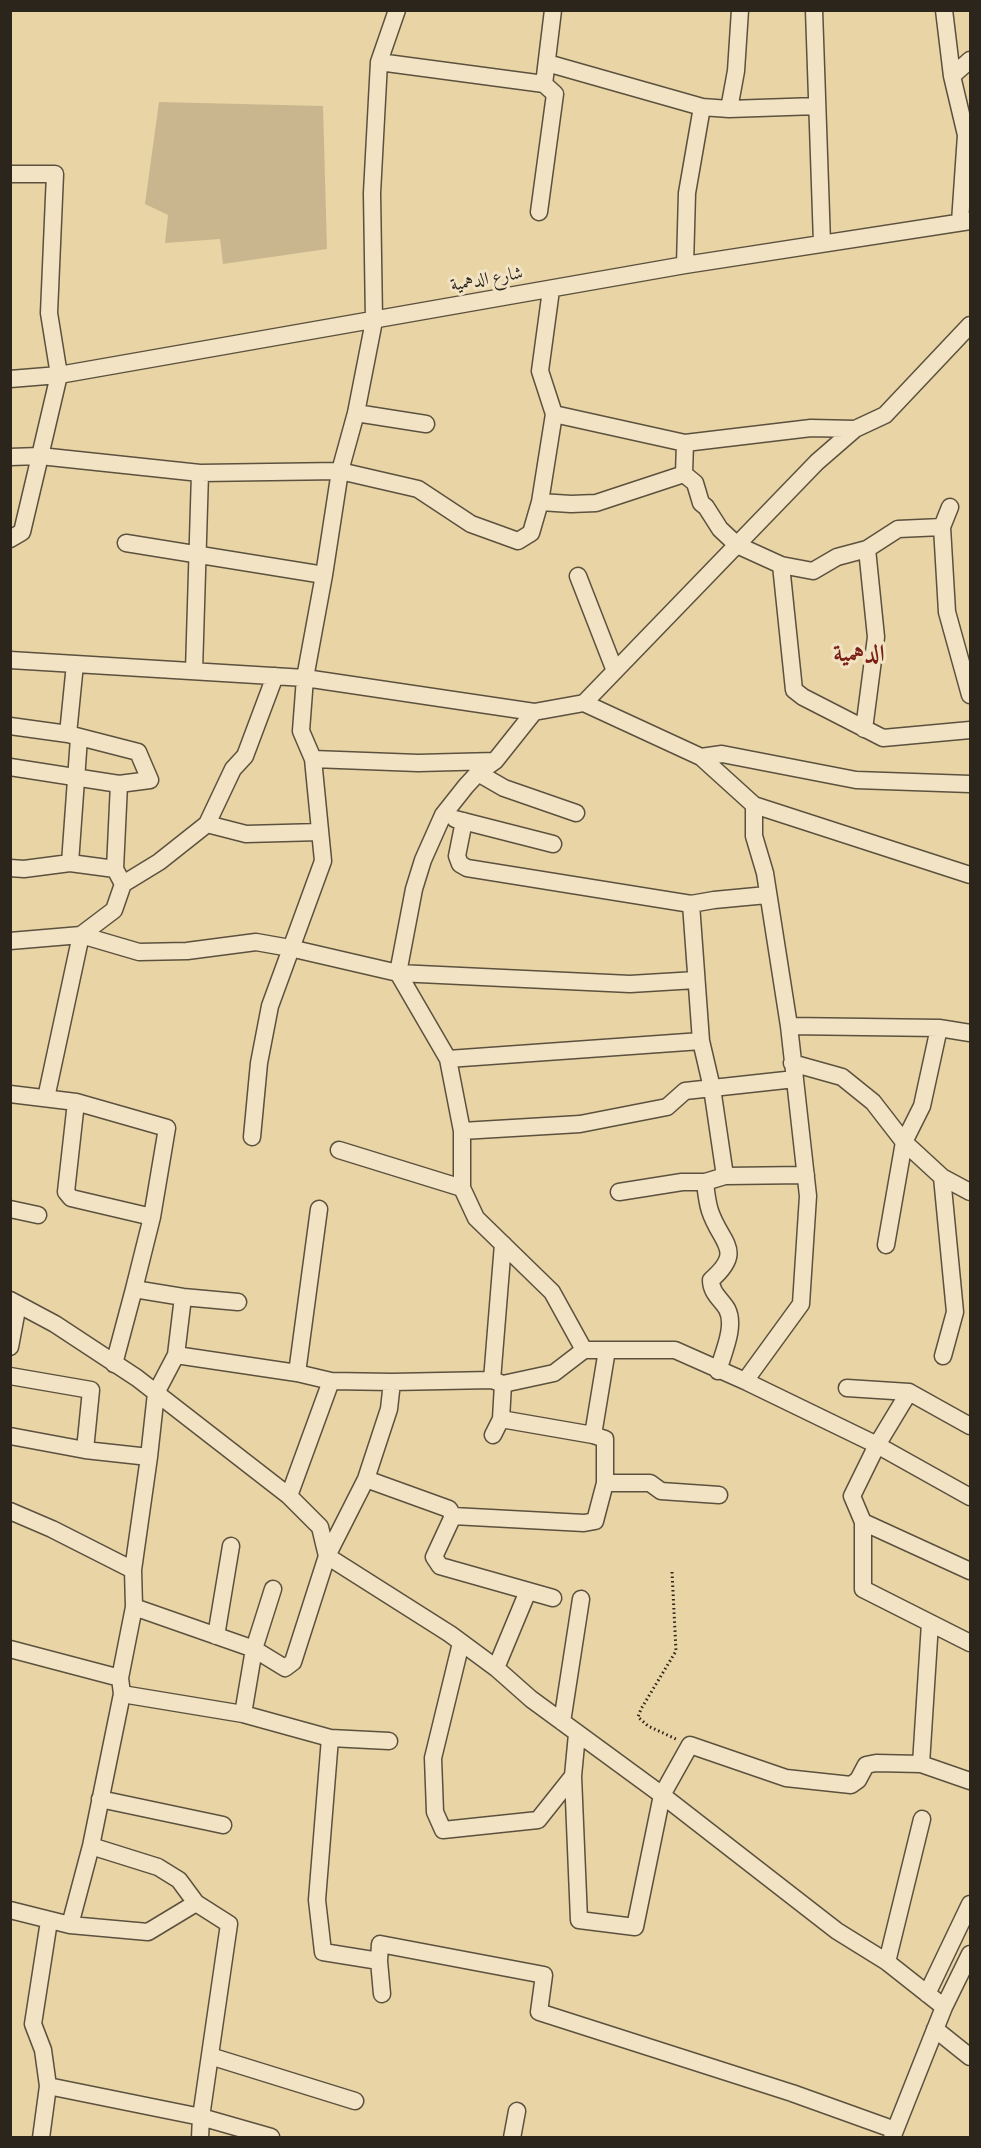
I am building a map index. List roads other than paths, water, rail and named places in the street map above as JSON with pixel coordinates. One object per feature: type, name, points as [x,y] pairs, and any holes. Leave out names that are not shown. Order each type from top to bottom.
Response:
[{"type":"street","points":[[252,1137],[260,1063],[270,1006],[323,861],[313,759],[301,731],[304,678],[324,575],[340,471],[356,413],[374,321],[372,193],[379,62],[397,10]]},
{"type":"street","points":[[544,84],[554,10]]},
{"type":"street","points":[[729,109],[736,71],[740,10]]},
{"type":"street","points":[[814,10],[822,243]]},
{"type":"street","points":[[944,10],[952,76],[966,135],[965,221]]},
{"type":"street","points":[[952,76],[970,60]]},
{"type":"street","points":[[379,62],[544,84],[555,94],[538,212]]},
{"type":"street","points":[[547,63],[702,107],[729,109],[817,106]]},
{"type":"street","points":[[686,265],[687,193],[702,107]]},
{"type":"street","points":[[10,174],[55,174],[49,313],[60,375],[22,532],[10,539]]},
{"type":"street","name":"شارع الدهمية","points":[[10,379],[60,375],[686,265],[965,221]]},
{"type":"street","points":[[10,457],[40,456],[200,473],[340,471],[418,489],[471,524],[518,541],[531,533],[540,502],[554,414],[540,371],[551,290]]},
{"type":"street","points":[[584,704],[817,462],[855,429],[885,415],[970,325]]},
{"type":"street","points":[[356,413],[426,424]]},
{"type":"street","points":[[554,414],[685,443],[811,428],[855,429]]},
{"type":"street","points":[[684,474],[685,443]]},
{"type":"street","points":[[194,671],[200,473]]},
{"type":"street","points":[[540,502],[596,503],[684,474]]},
{"type":"street","points":[[684,474],[695,483],[701,503],[720,529],[737,545],[781,565],[813,571],[837,557],[867,549],[898,529],[942,527]]},
{"type":"street","points":[[950,507],[942,527],[947,612],[970,695]]},
{"type":"street","points":[[126,543],[324,575]]},
{"type":"street","points":[[864,729],[876,637],[867,549]]},
{"type":"street","points":[[781,565],[794,690],[883,738],[970,730]]},
{"type":"street","points":[[578,576],[615,671]]},
{"type":"street","points":[[10,660],[304,678],[534,712],[584,704],[701,757],[754,805],[970,875]]},
{"type":"street","points":[[70,863],[75,778],[73,736],[75,664]]},
{"type":"street","points":[[10,868],[24,869],[70,863],[119,877],[159,862],[207,824],[233,769],[245,756],[275,676]]},
{"type":"street","points":[[534,712],[495,761],[478,773],[443,815],[423,860],[414,889],[398,973],[448,1059],[462,1131],[462,1188],[476,1218],[552,1292],[584,1350]]},
{"type":"street","points":[[10,726],[73,736],[138,752],[150,780],[119,784],[10,766]]},
{"type":"street","points":[[701,757],[722,754],[856,780],[970,784]]},
{"type":"street","points":[[313,759],[418,763],[495,761]]},
{"type":"street","points":[[478,773],[504,788],[576,813]]},
{"type":"street","points":[[46,1098],[81,935],[114,909],[119,877],[119,784]]},
{"type":"street","points":[[745,1381],[801,1304],[808,1196],[789,1026],[765,873],[754,836],[754,805]]},
{"type":"street","points":[[443,815],[553,844]]},
{"type":"street","points":[[464,821],[457,856],[460,864],[467,868],[691,904],[767,895]]},
{"type":"street","points":[[207,824],[246,834],[321,832]]},
{"type":"street","points":[[691,904],[701,1041],[712,1088],[725,1176]]},
{"type":"street","points":[[10,941],[81,935],[139,951],[187,951],[256,942],[398,973],[630,984],[696,980]]},
{"type":"street","points":[[789,1026],[939,1028],[970,1033]]},
{"type":"street","points":[[886,1245],[904,1143],[922,1106],[939,1028]]},
{"type":"street","points":[[448,1059],[701,1041]]},
{"type":"street","points":[[462,1131],[580,1124],[667,1107],[685,1091],[712,1088],[794,1071],[842,1077],[873,1102],[904,1143],[942,1177],[970,1192]]},
{"type":"street","points":[[10,1094],[76,1102],[167,1128],[152,1217],[114,1364]]},
{"type":"street","points":[[76,1102],[66,1192],[71,1198],[152,1217]]},
{"type":"street","points":[[339,1150],[462,1188]]},
{"type":"street","points":[[619,1192],[682,1182],[705,1182],[725,1176],[806,1175]]},
{"type":"street","points":[[942,1177],[955,1312],[943,1356]]},
{"type":"street","points":[[705,1182],[709,1210],[728,1247],[729,1256],[724,1269],[711,1281],[711,1288],[728,1311],[730,1327],[718,1371]]},
{"type":"street","points":[[10,1209],[38,1215]]},
{"type":"street","points":[[297,1373],[320,1209]]},
{"type":"street","points":[[493,1435],[501,1419],[498,1382],[502,1244]]},
{"type":"street","points":[[134,1289],[183,1297],[238,1302]]},
{"type":"street","points":[[70,1925],[100,1799],[134,1607],[133,1570],[156,1394],[176,1355],[183,1297]]},
{"type":"street","points":[[10,1347],[14,1302],[55,1324],[114,1364],[289,1496],[320,1527],[327,1556],[441,1628],[496,1668],[531,1699],[577,1734],[662,1795],[837,1930],[887,1962],[944,2007]]},
{"type":"street","points":[[176,1355],[297,1373],[331,1381],[498,1382],[554,1373],[584,1350],[675,1350],[877,1445],[970,1497]]},
{"type":"street","points":[[593,1435],[607,1350]]},
{"type":"street","points":[[10,1376],[91,1390],[85,1450]]},
{"type":"street","points":[[289,1496],[331,1381]]},
{"type":"street","points":[[134,1607],[254,1649],[285,1668],[293,1662],[327,1556],[366,1479],[389,1409],[392,1383]]},
{"type":"street","points":[[847,1388],[909,1392],[970,1426]]},
{"type":"street","points":[[909,1392],[877,1445],[852,1496],[863,1521],[863,1589],[970,1643]]},
{"type":"street","points":[[453,1516],[584,1523],[595,1521],[605,1483],[606,1439],[501,1419]]},
{"type":"street","points":[[10,1436],[85,1450],[149,1457]]},
{"type":"street","points":[[366,1479],[449,1509],[453,1516]]},
{"type":"street","points":[[605,1483],[650,1484],[661,1491],[719,1495]]},
{"type":"street","points":[[10,1511],[133,1570]]},
{"type":"street","points":[[453,1516],[434,1557],[440,1566],[553,1598]]},
{"type":"street","points":[[863,1521],[970,1571]]},
{"type":"street","points":[[216,1636],[231,1546]]},
{"type":"street","points":[[243,1714],[254,1649],[273,1589]]},
{"type":"street","points":[[496,1668],[528,1591]]},
{"type":"street","points":[[562,1722],[581,1599]]},
{"type":"street","points":[[921,1764],[930,1623]]},
{"type":"street","points":[[461,1643],[433,1758],[435,1812],[443,1830],[538,1820],[573,1776]]},
{"type":"street","points":[[10,1649],[121,1686],[243,1714],[330,1738],[389,1741]]},
{"type":"street","points":[[577,1734],[573,1776],[579,1920],[635,1927],[662,1795],[690,1745],[786,1778],[851,1785],[858,1780],[866,1765],[876,1763],[921,1764],[970,1781]]},
{"type":"street","points":[[330,1738],[317,1900],[323,1952],[379,1961]]},
{"type":"street","points":[[100,1799],[224,1825]]},
{"type":"street","points":[[887,1962],[922,1819]]},
{"type":"street","points":[[90,1846],[158,1867],[179,1880],[196,1903],[229,1924],[201,2117],[200,2138]]},
{"type":"street","points":[[10,1910],[70,1925],[148,1932],[196,1903]]},
{"type":"street","points":[[927,1994],[970,1904]]},
{"type":"street","points":[[41,2138],[48,2086],[43,2050],[33,2024],[49,1921]]},
{"type":"street","points":[[382,1994],[380,1944],[544,1975],[539,2012],[792,2093],[894,2134],[944,2007],[970,1954]]},
{"type":"street","points":[[935,2029],[970,2057]]},
{"type":"street","points":[[210,2056],[355,2101]]},
{"type":"street","points":[[48,2086],[201,2117],[271,2137]]},
{"type":"street","points":[[512,2138],[517,2111]]},
{"type":"district","name":"الدهمية","points":[[859,657]]}]
